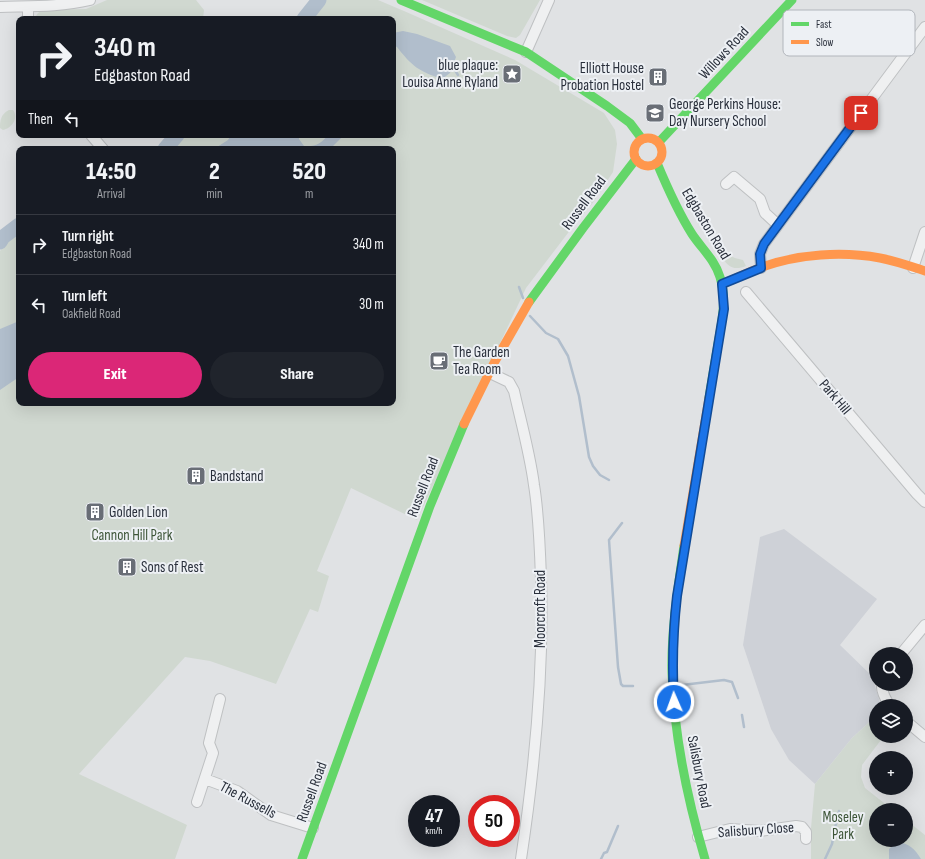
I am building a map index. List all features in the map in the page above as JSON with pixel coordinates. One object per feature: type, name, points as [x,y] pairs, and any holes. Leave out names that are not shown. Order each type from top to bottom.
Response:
[{"type":"street","points":[[0,6],[28,7],[73,4],[90,0]]},
{"type":"street","points":[[401,0],[526,52],[630,123],[642,138]]},
{"type":"street","points":[[526,52],[549,0]]},
{"type":"street","name":"Willows Road","points":[[659,142],[792,0]]},
{"type":"street","points":[[28,7],[28,16]]},
{"type":"street","points":[[915,40],[925,27]]},
{"type":"street","points":[[761,268],[760,254],[764,244],[903,56]]},
{"type":"street","points":[[94,138],[100,146]]},
{"type":"street","points":[[642,138],[654,138],[659,142],[662,154],[657,163],[647,166],[642,165],[636,159],[634,150],[635,145],[642,138]]},
{"type":"street","name":"Russell Road","points":[[302,859],[442,478],[468,418],[499,353],[529,304],[594,212],[636,159]]},
{"type":"street","name":"Edgbaston Road","points":[[657,163],[678,209],[692,233],[712,260],[722,284],[761,268],[799,258],[844,255],[866,256],[925,271]]},
{"type":"street","points":[[726,184],[734,177],[760,199],[766,213],[778,225]]},
{"type":"street","points":[[913,268],[925,232]]},
{"type":"street","name":"Salisbury Road","points":[[705,859],[690,807],[679,752],[672,672],[673,627],[681,563],[724,309],[722,284]]},
{"type":"street","name":"Park Hill","points":[[746,292],[925,502]]},
{"type":"street","name":"Moorcroft Road","points":[[490,373],[509,382],[514,391],[534,485],[540,541],[542,618],[537,726],[528,815],[521,859]]},
{"type":"street","points":[[907,647],[925,625]]},
{"type":"street","name":"The Russells","points":[[197,802],[213,753],[210,743],[220,700]]},
{"type":"street","points":[[913,727],[925,737]]},
{"type":"street","name":"The Russells","points":[[205,779],[237,791],[271,814],[313,828]]},
{"type":"street","name":"Salisbury Close","points":[[698,837],[730,829],[760,831],[796,826],[802,827],[806,832],[806,839]]},
{"type":"shaded area","points":[[784,529],[877,599],[840,645],[869,673],[869,691],[876,691],[879,699],[869,699],[869,722],[852,738],[815,784],[789,760],[771,729],[743,645],[760,537]]},
{"type":"green space","points":[[107,0],[196,0],[204,10],[203,16],[36,16],[42,10],[86,9]]},
{"type":"green space","name":"Cannon Hill Park","points":[[324,0],[378,0],[515,60],[604,113],[615,130],[617,144],[613,172],[592,204],[526,288],[417,520],[351,488],[317,571],[329,576],[318,612],[310,609],[276,684],[210,661],[185,657],[79,774],[187,825],[175,859],[0,859],[0,251],[10,238],[16,233],[16,406],[396,406],[396,146],[170,146],[177,138],[396,138],[396,16],[311,16]]},
{"type":"green space","points":[[422,0],[540,0],[520,35],[516,38],[507,36]]},
{"type":"green space","points":[[9,110],[13,110],[15,113],[15,119],[12,125],[3,130],[0,128],[1,120],[4,113]]},
{"type":"green space","points":[[724,253],[743,260],[746,266],[738,268],[731,267],[721,255]]},
{"type":"green space","name":"Moseley Park","points":[[869,722],[869,743],[879,743],[873,751],[869,751],[869,756],[862,765],[861,777],[865,788],[869,791],[869,795],[874,795],[884,803],[869,803],[869,847],[913,847],[913,826],[925,835],[925,859],[811,859],[811,828],[815,784],[852,738]]},
{"type":"water","points":[[403,31],[417,34],[450,46],[456,57],[450,73],[442,79],[416,67],[396,46],[396,32]]},
{"type":"water","points":[[229,138],[299,138],[304,146],[219,146]]},
{"type":"water","points":[[326,138],[341,138],[333,146],[308,146],[318,144]]},
{"type":"water","points":[[16,322],[16,379],[0,390],[0,329]]},
{"type":"water","points":[[891,847],[911,847],[921,859],[889,859],[889,849]]},
{"type":"waterway","points":[[306,16],[319,0]]},
{"type":"waterway","points":[[453,67],[458,75]]},
{"type":"waterway","points":[[168,146],[174,138]]},
{"type":"waterway","points":[[0,242],[3,237],[16,227]]},
{"type":"waterway","points":[[519,287],[523,298]]},
{"type":"waterway","points":[[530,316],[546,333],[558,339],[568,356],[579,396],[589,457],[593,466],[600,475],[609,480]]},
{"type":"waterway","points":[[622,523],[609,540],[618,667],[621,684],[623,686],[633,686]]},
{"type":"waterway","points":[[682,685],[724,680],[732,682],[738,698]]},
{"type":"waterway","points":[[742,715],[744,727]]},
{"type":"waterway","points":[[825,859],[832,844],[839,811]]},
{"type":"waterway","points":[[601,859],[604,853],[607,852],[618,826]]},
{"type":"traffic: fast","points":[[401,0],[526,52],[630,123],[642,139]]},
{"type":"traffic: fast","points":[[659,142],[792,0]]},
{"type":"traffic: fast","points":[[529,302],[636,159]]},
{"type":"traffic: fast","points":[[657,163],[682,217],[692,234],[715,265],[722,286],[722,319],[709,398]]},
{"type":"traffic: fast","points":[[302,859],[430,506],[464,424]]},
{"type":"traffic: fast","points":[[684,546],[675,610],[672,657],[673,697],[682,767],[705,859]]},
{"type":"traffic: slow","points":[[648,138],[658,142],[662,152],[658,162],[648,166],[638,162],[634,152],[638,142],[648,138]]},
{"type":"traffic: slow","points":[[722,284],[757,269],[791,259],[836,254],[880,258],[925,271]]},
{"type":"traffic: slow","points":[[464,424],[494,363],[529,302]]},
{"type":"traffic: slow","points":[[684,546],[709,398]]},
{"type":"place","name":"blue plaque: Louisa Anne Ryland","points":[[512,74]]},
{"type":"place","name":"Elliott House Probation Hostel","points":[[658,77]]},
{"type":"place","name":"George Perkins House: Day Nursery School","points":[[655,113]]},
{"type":"place","name":"The Garden Tea Room","points":[[439,361]]},
{"type":"place","name":"Bandstand","points":[[196,476]]},
{"type":"place","name":"Golden Lion","points":[[95,512]]},
{"type":"place","name":"Sons of Rest","points":[[127,567]]},
{"type":"route","points":[[674,702],[672,672],[673,627],[688,519],[724,309],[722,284],[761,268],[760,254],[764,244],[861,113]]}]
